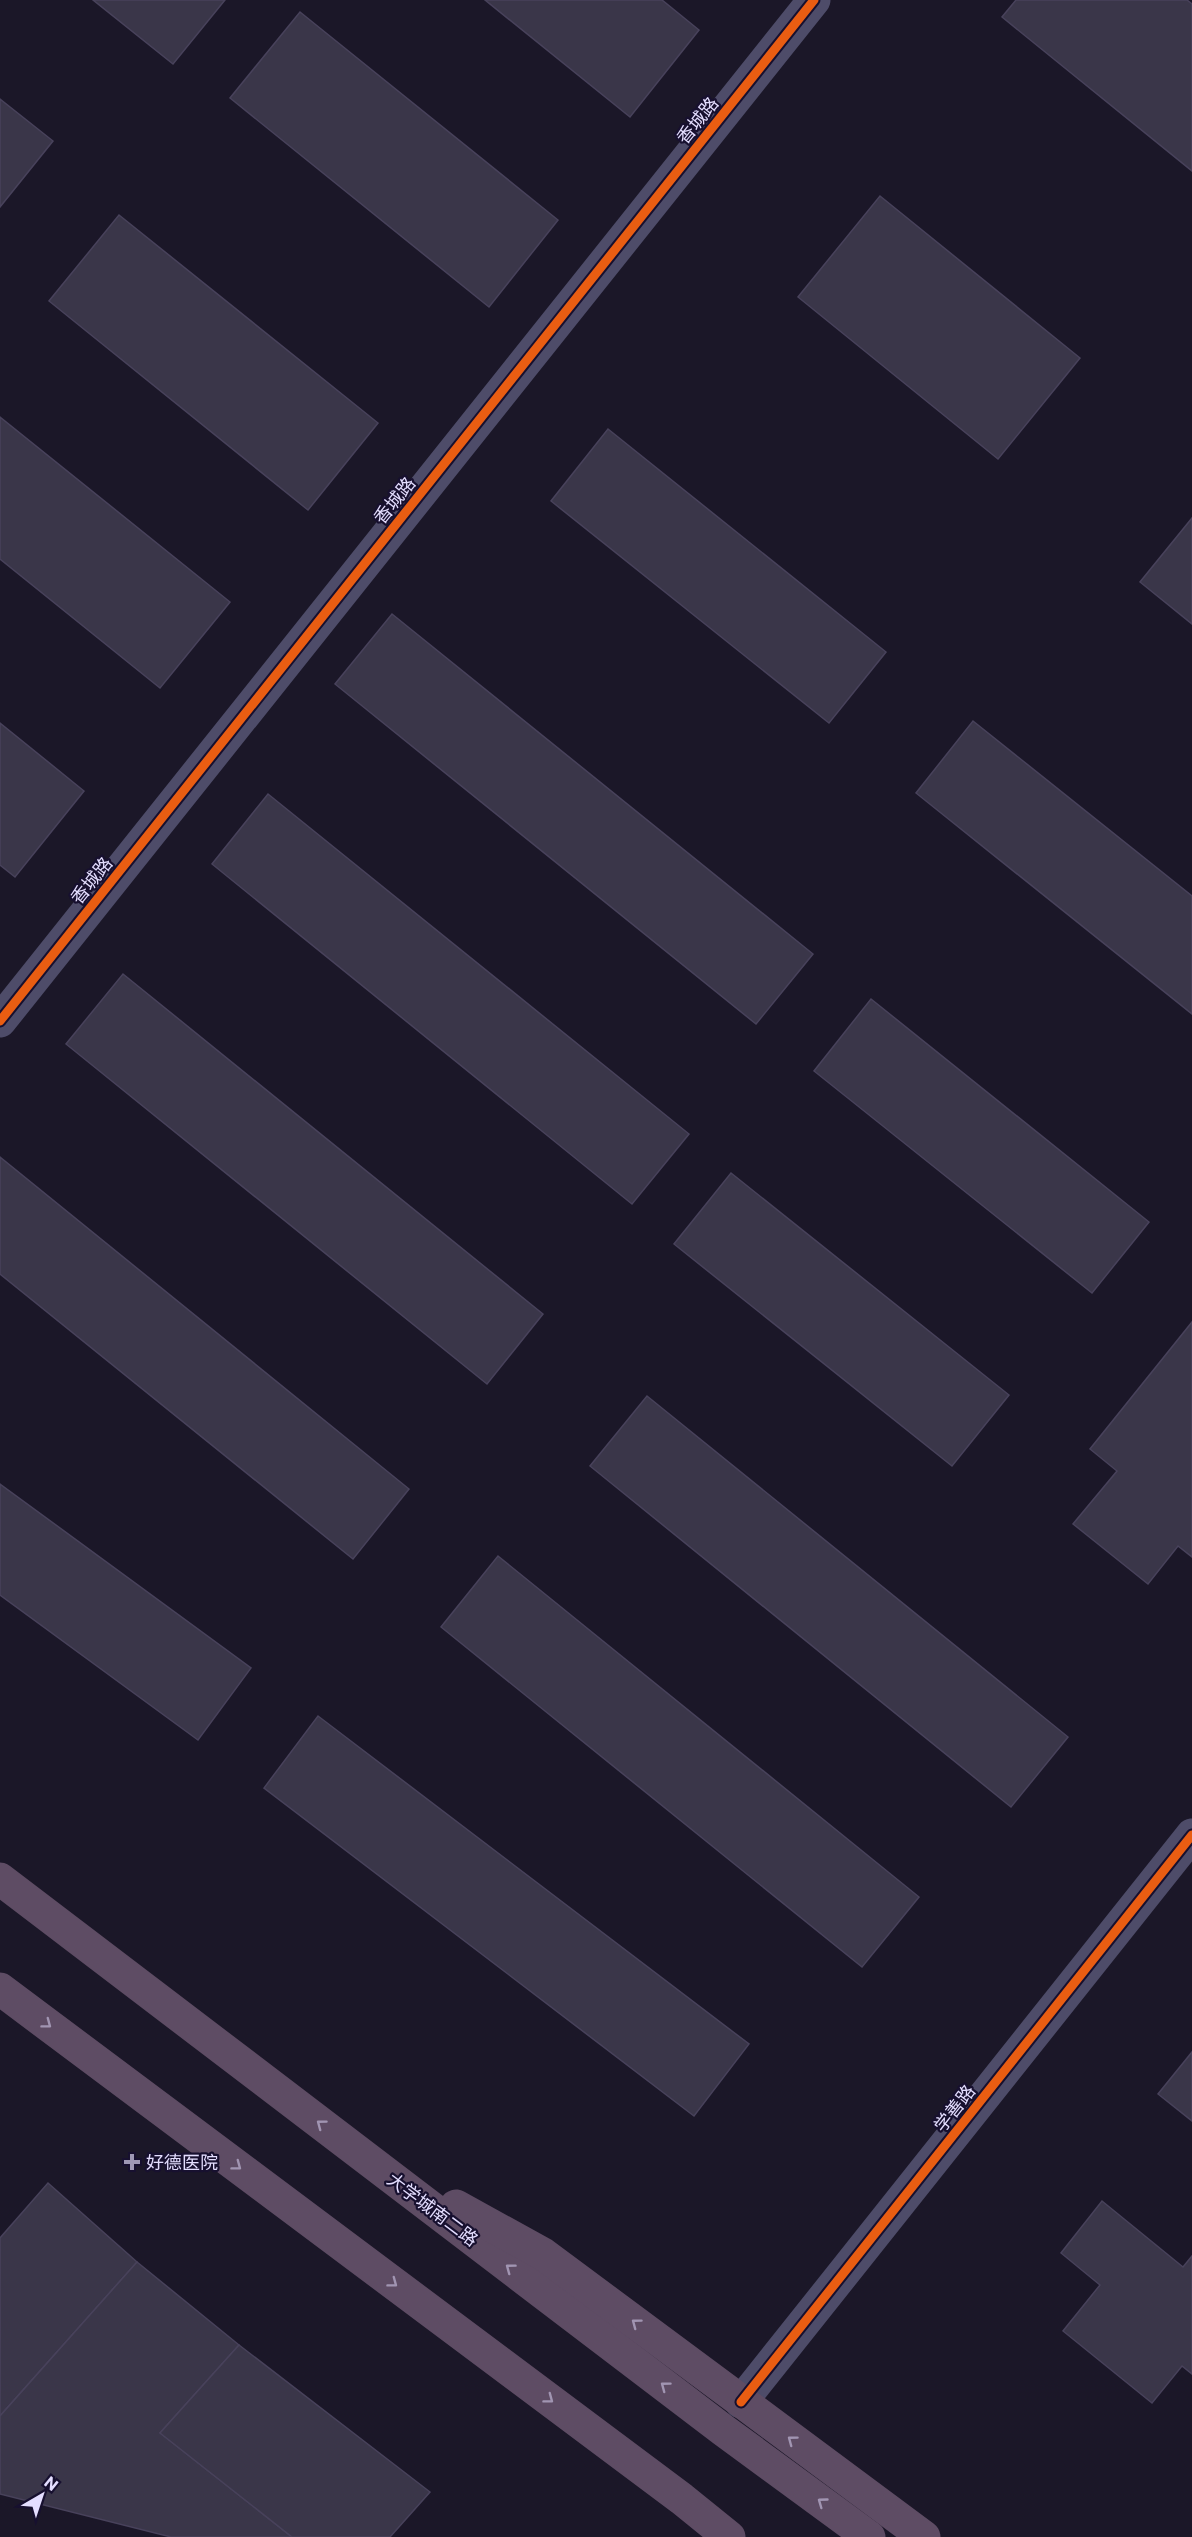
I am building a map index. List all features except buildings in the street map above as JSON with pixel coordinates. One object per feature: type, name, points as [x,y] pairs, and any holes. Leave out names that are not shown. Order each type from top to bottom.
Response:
[{"type":"highway","name":"大学城南二路","points":[[0,1879],[723,2430],[869,2537]]},
{"type":"highway","points":[[0,1989],[682,2499],[729,2537]]},
{"type":"highway","points":[[354,2149],[543,2254],[924,2537]]},
{"type":"street","name":"香城路","points":[[0,1021],[814,0]]},
{"type":"street","name":"学善路","points":[[741,2402],[1192,1835]]},
{"type":"cycle path","points":[[0,1021],[814,0]]},
{"type":"cycle path","points":[[741,2402],[1192,1835]]},
{"type":"place","name":"好德医院","points":[[132,2162]]}]
